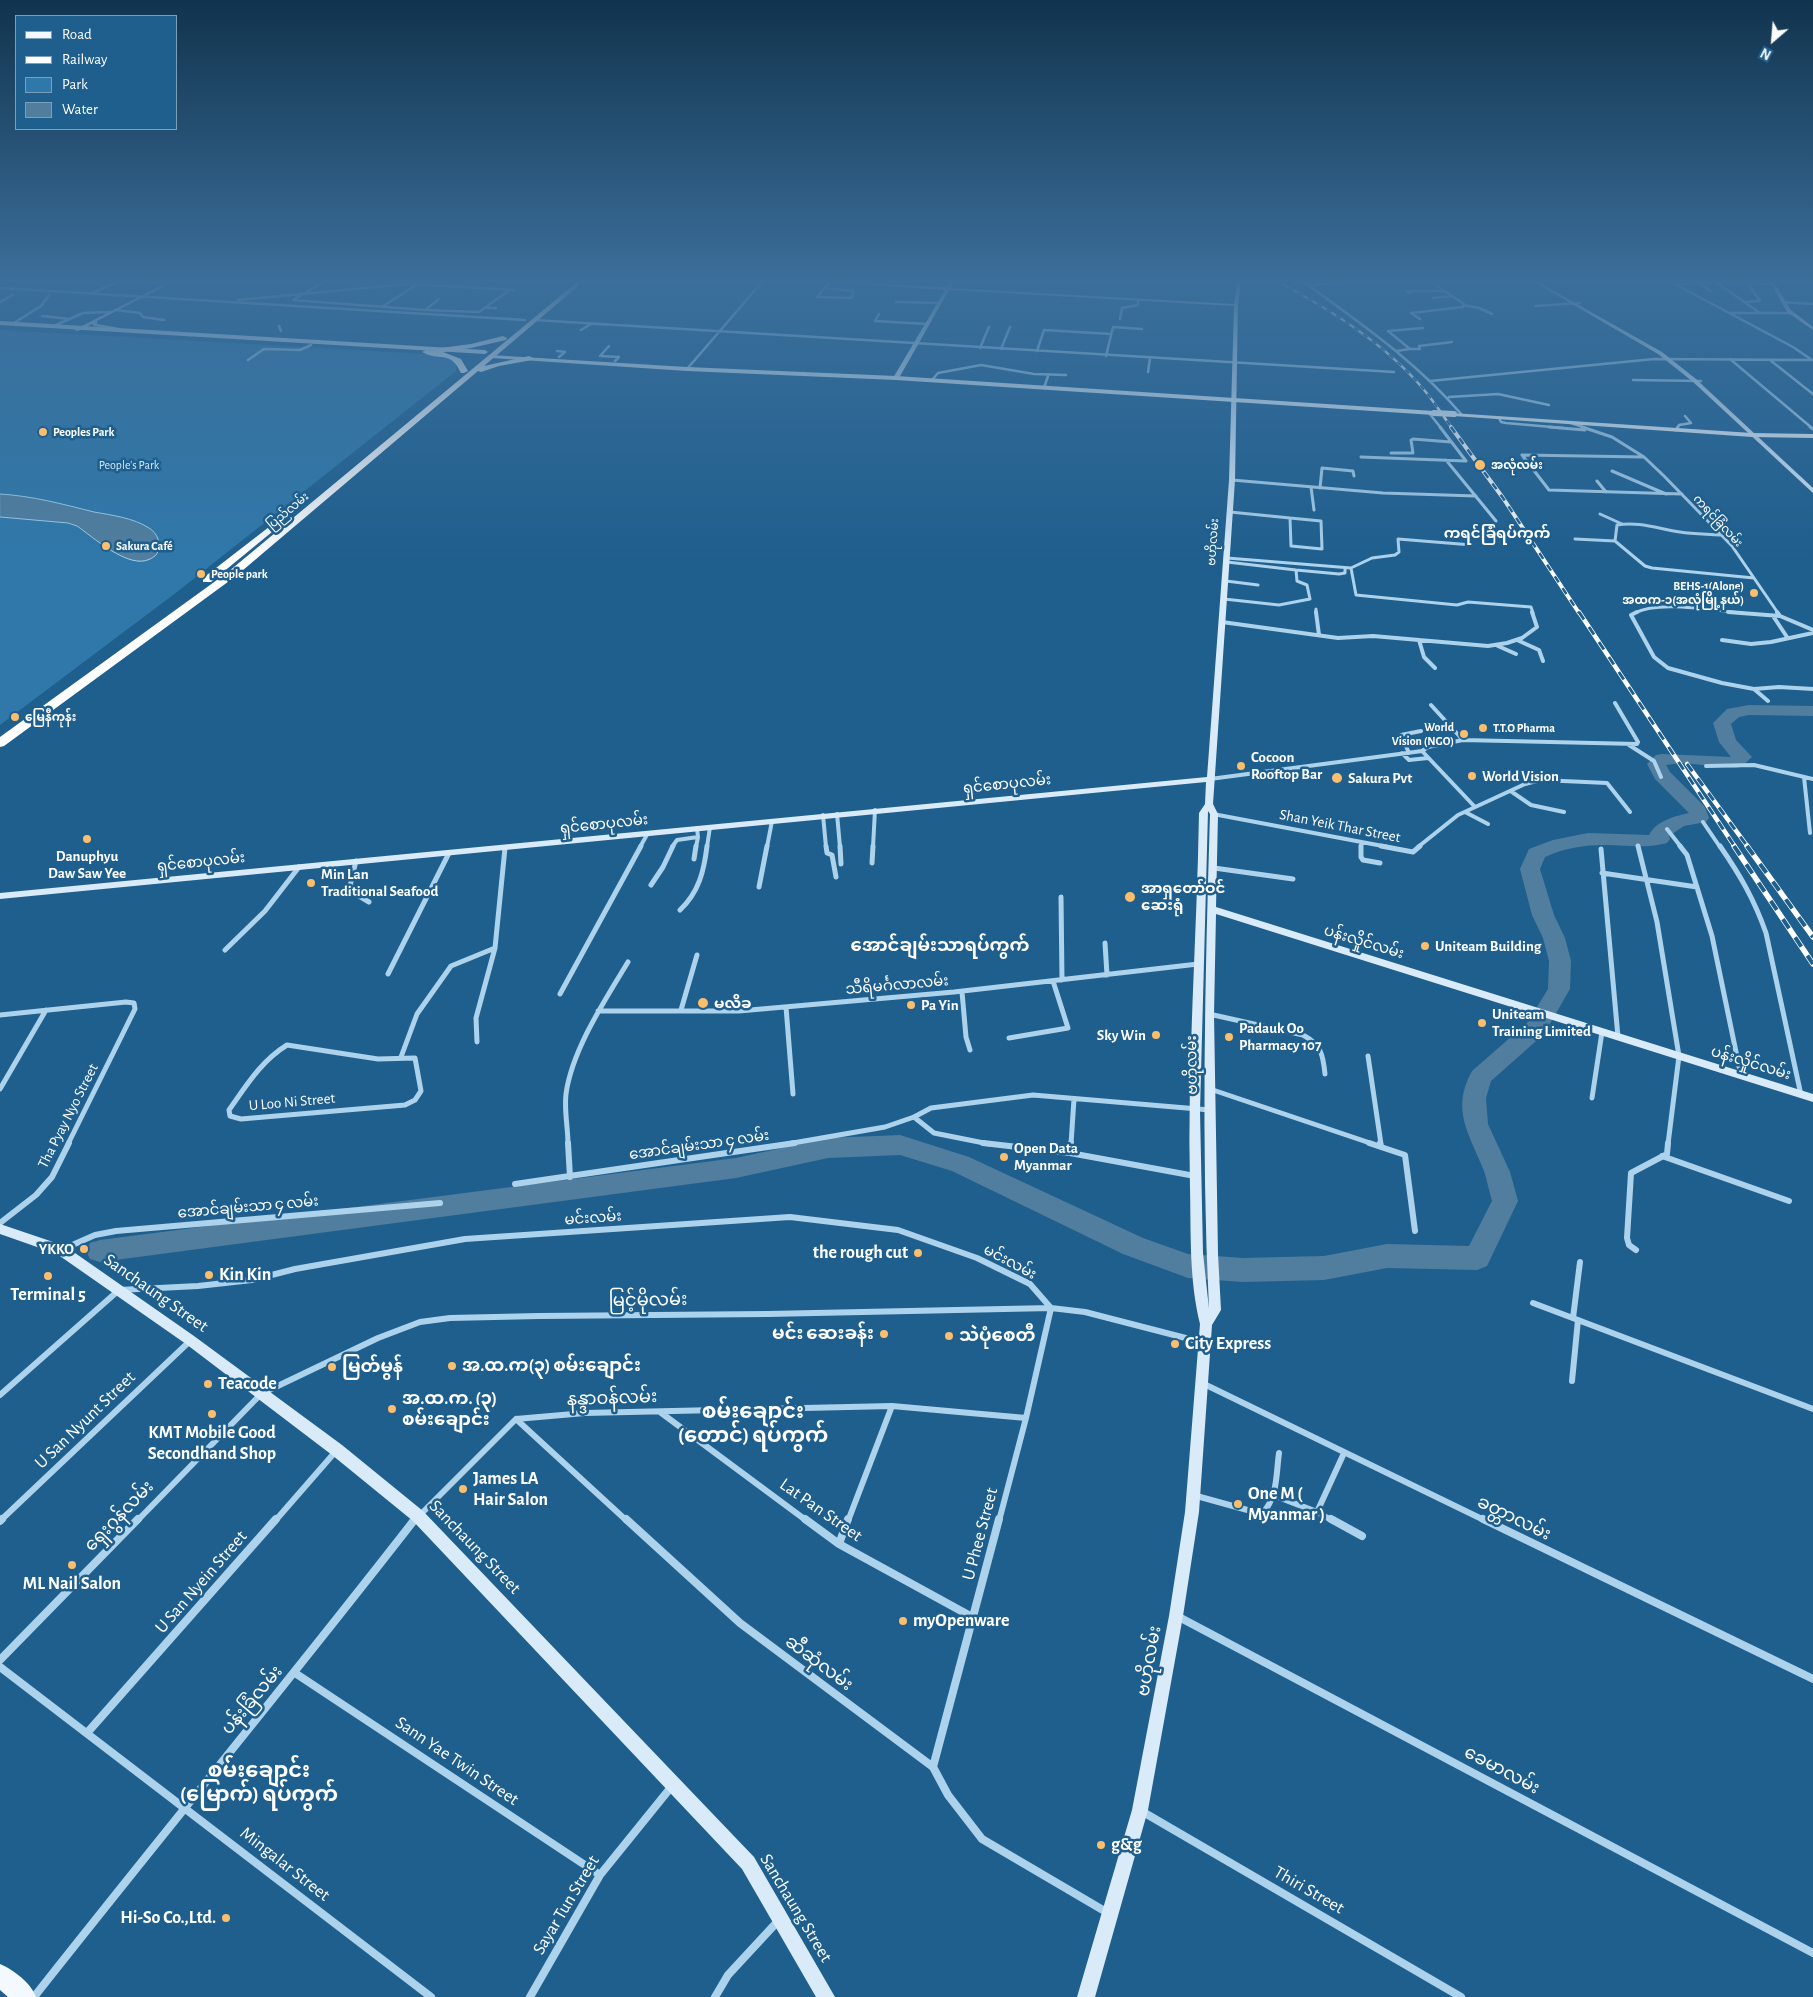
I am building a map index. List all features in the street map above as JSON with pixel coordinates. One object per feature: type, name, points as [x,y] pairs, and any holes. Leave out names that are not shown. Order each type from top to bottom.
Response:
[{"type":"highway","name":"ပြည်လမ်း","points":[[322,486],[462,375]]},
{"type":"highway","name":"ပြည်လမ်း","points":[[0,743],[232,574],[463,375]]},
{"type":"highway","name":"ပြည်လမ်း","points":[[0,736],[217,572],[308,498]]},
{"type":"main road","points":[[841,375],[1752,435],[1813,436]]},
{"type":"main road","name":"ဗဟိုလမ်း","points":[[1206,1324],[1215,1310],[1212,1254],[1209,1014],[1212,972],[1210,909],[1214,868],[1214,814],[1209,804],[1226,581],[1235,375]]},
{"type":"main road","points":[[1688,375],[1813,491]]},
{"type":"main road","points":[[1694,375],[1812,481]]},
{"type":"main road","points":[[1742,426],[1752,426]]},
{"type":"main road","points":[[1800,479],[1812,481]]},
{"type":"main road","name":"ရှင်စောပုလမ်း","points":[[0,896],[648,833],[697,832],[710,827],[772,820],[1210,779]]},
{"type":"main road","points":[[1203,813],[1209,804]]},
{"type":"main road","name":"ဗဟိုလမ်း","points":[[1086,1997],[1140,1810],[1176,1616],[1193,1495],[1201,1383],[1206,1343],[1206,1324],[1201,1308],[1194,1176],[1198,964],[1203,884],[1203,813]]},
{"type":"main road","name":"ပန်းလှိုင်လမ်း","points":[[1210,909],[1813,1098]]},
{"type":"main road","name":"Sanchaung Street","points":[[0,1229],[61,1250],[190,1340],[337,1450],[418,1516],[672,1786],[748,1863],[826,1997]]},
{"type":"main road","points":[[0,1975],[25,1997]]},
{"type":"street","points":[[932,380],[936,375]]},
{"type":"street","points":[[1044,375],[1063,375]]},
{"type":"street","points":[[1424,375],[1448,398],[1462,415]]},
{"type":"street","points":[[1430,380],[1482,375]]},
{"type":"street","points":[[1749,375],[1813,429]]},
{"type":"street","points":[[1790,375],[1813,394]]},
{"type":"street","points":[[1044,388],[1048,376]]},
{"type":"street","points":[[1633,380],[1701,381]]},
{"type":"street","points":[[1448,398],[1498,394],[1549,405]]},
{"type":"street","points":[[1361,456],[1466,461],[1432,413]]},
{"type":"street","points":[[1676,430],[1679,425],[1691,423],[1685,416]]},
{"type":"street","points":[[1499,418],[1501,422],[1506,423],[1600,431]]},
{"type":"street","points":[[1570,423],[1600,431]]},
{"type":"street","name":"ကရင်ခြံလမ်း","points":[[1600,431],[1644,457],[1682,494],[1721,535],[1780,616]]},
{"type":"street","points":[[1391,453],[1413,453],[1411,440],[1413,439],[1451,442]]},
{"type":"street","points":[[1644,457],[1522,454],[1549,490],[1682,494]]},
{"type":"street","points":[[1597,456],[1602,462]]},
{"type":"street","points":[[1446,460],[1457,477],[1476,496],[1496,521]]},
{"type":"street","points":[[1320,488],[1322,468],[1353,471],[1354,476]]},
{"type":"street","points":[[1612,471],[1628,480],[1652,485],[1666,494]]},
{"type":"street","points":[[1232,480],[1390,494],[1476,496]]},
{"type":"street","points":[[1597,481],[1606,492]]},
{"type":"street","points":[[1311,487],[1314,510]]},
{"type":"street","points":[[1230,512],[1290,517],[1321,520],[1322,549],[1291,546],[1290,517]]},
{"type":"street","points":[[1600,514],[1622,524],[1649,526],[1682,533],[1721,535]]},
{"type":"street","points":[[1615,541],[1615,528],[1617,525],[1622,524]]},
{"type":"street","points":[[1227,560],[1351,568],[1367,558],[1379,555],[1395,556],[1399,552],[1398,539],[1472,545]]},
{"type":"street","points":[[1575,540],[1615,541],[1645,566],[1652,568],[1754,578]]},
{"type":"street","points":[[1227,560],[1339,574],[1345,573],[1345,568]]},
{"type":"street","points":[[1351,568],[1354,593],[1360,596],[1457,605],[1468,602],[1531,607],[1537,627],[1534,632],[1497,646]]},
{"type":"street","points":[[1224,599],[1297,604],[1310,599],[1306,585],[1297,581],[1296,570]]},
{"type":"street","points":[[1226,581],[1258,584]]},
{"type":"street","points":[[1813,632],[1780,616],[1660,606],[1642,609],[1631,615],[1654,657],[1668,668],[1722,683],[1754,689],[1779,687],[1813,689]]},
{"type":"street","points":[[1316,609],[1319,635]]},
{"type":"street","points":[[1772,616],[1787,637]]},
{"type":"street","points":[[1222,622],[1343,638],[1373,636],[1497,646],[1516,654]]},
{"type":"street","points":[[1722,640],[1751,644],[1771,642],[1813,632]]},
{"type":"street","points":[[1419,640],[1424,657],[1435,668]]},
{"type":"street","points":[[1517,640],[1539,650],[1543,662]]},
{"type":"street","points":[[1754,689],[1768,701]]},
{"type":"street","points":[[1210,779],[1422,751],[1428,747],[1463,740],[1637,744],[1638,742],[1615,703]]},
{"type":"street","points":[[1431,705],[1463,740]]},
{"type":"street","points":[[1409,753],[1401,735],[1421,731]]},
{"type":"street","points":[[1627,744],[1657,761],[1662,777]]},
{"type":"street","points":[[1422,751],[1474,808]]},
{"type":"street","points":[[1402,753],[1409,760],[1428,758]]},
{"type":"street","points":[[1706,766],[1754,765],[1813,779]]},
{"type":"street","points":[[1804,777],[1810,833]]},
{"type":"street","name":"Shan Yeik Thar Street","points":[[1203,813],[1413,852],[1438,830],[1464,812],[1512,792],[1525,784],[1541,780],[1604,782],[1610,784],[1630,812]]},
{"type":"street","points":[[1512,792],[1531,804],[1564,812]]},
{"type":"street","points":[[872,863],[875,810]]},
{"type":"street","points":[[1464,812],[1488,824]]},
{"type":"street","points":[[838,814],[841,864]]},
{"type":"street","points":[[823,815],[827,853],[832,855],[836,877]]},
{"type":"street","points":[[758,887],[772,820]]},
{"type":"street","points":[[1703,822],[1744,881],[1757,907],[1766,933],[1801,1094]]},
{"type":"street","points":[[680,910],[699,886],[710,827]]},
{"type":"street","points":[[1668,829],[1687,855],[1712,936],[1741,1076]]},
{"type":"street","points":[[651,885],[663,867],[672,845],[677,840],[697,832],[694,859]]},
{"type":"street","points":[[560,994],[648,833]]},
{"type":"street","points":[[1361,842],[1361,857],[1363,860],[1380,864]]},
{"type":"street","points":[[1636,1250],[1629,1245],[1627,1238],[1630,1173],[1667,1154],[1679,1056],[1657,922],[1638,846]]},
{"type":"street","points":[[477,1042],[474,1030],[475,1016],[493,965],[505,848]]},
{"type":"street","points":[[1601,849],[1618,1037]]},
{"type":"street","points":[[388,974],[449,853]]},
{"type":"street","points":[[356,861],[349,890],[368,902]]},
{"type":"street","points":[[225,950],[263,916],[299,867]]},
{"type":"street","points":[[1214,868],[1293,879]]},
{"type":"street","points":[[1602,873],[1697,887]]},
{"type":"street","points":[[1061,897],[1062,980]]},
{"type":"street","points":[[1105,943],[1107,975]]},
{"type":"street","points":[[401,1057],[417,1014],[451,966],[495,948]]},
{"type":"street","points":[[681,1010],[697,955]]},
{"type":"street","points":[[570,1176],[566,1096],[570,1073],[598,1011],[628,962]]},
{"type":"street","name":"သီရိမင်္ဂလာလမ်း","points":[[598,1011],[739,1010],[786,1007],[962,992],[1198,964]]},
{"type":"street","points":[[1009,1038],[1068,1028],[1053,981]]},
{"type":"street","points":[[962,992],[966,1037],[970,1050]]},
{"type":"street","name":"Tha Pyay Nyo Street","points":[[0,1223],[36,1195],[52,1176],[124,1036],[135,1009],[134,1003],[126,1002],[46,1010]]},
{"type":"street","points":[[786,1007],[793,1094]]},
{"type":"street","points":[[0,1015],[46,1010]]},
{"type":"street","points":[[0,1089],[46,1010]]},
{"type":"street","points":[[1209,1014],[1303,1036],[1315,1041],[1323,1051],[1325,1074]]},
{"type":"street","points":[[1592,1098],[1602,1032]]},
{"type":"street","name":"U Loo Ni Street","points":[[286,1045],[378,1059],[401,1057],[414,1058],[421,1091],[415,1100],[405,1105],[241,1119],[230,1116],[229,1110],[254,1076],[277,1050],[286,1045]]},
{"type":"street","points":[[1368,1056],[1381,1147]]},
{"type":"street","points":[[1210,1088],[1405,1155],[1415,1231]]},
{"type":"street","name":"အောင်ချမ်းသာ ၄ လမ်း","points":[[515,1184],[751,1151],[885,1127],[914,1117],[931,1108],[1034,1095],[1211,1110]]},
{"type":"street","points":[[1070,1153],[1074,1099]]},
{"type":"street","points":[[914,1117],[934,1133],[998,1146],[1070,1153],[1194,1176]]},
{"type":"street","points":[[1662,1156],[1789,1201]]},
{"type":"street","name":"အောင်ချမ်းသာ ၄ လမ်း","points":[[61,1250],[95,1235],[116,1231],[440,1203]]},
{"type":"street","name":"မင်းလမ်း","points":[[119,1290],[198,1286],[252,1280],[295,1269],[465,1239],[790,1216],[898,1230],[977,1258],[1030,1284],[1051,1308]]},
{"type":"street","points":[[1572,1381],[1580,1262]]},
{"type":"street","points":[[0,1395],[119,1290]]},
{"type":"street","points":[[1533,1303],[1813,1409]]},
{"type":"street","name":"မြင့်မိုလမ်း","points":[[261,1394],[378,1338],[420,1322],[435,1320],[539,1316],[1051,1308],[1096,1315],[1206,1343]]},
{"type":"street","name":"U Phee Street","points":[[933,1767],[1026,1418],[1051,1308]]},
{"type":"street","name":"U San Nyunt Street","points":[[0,1521],[190,1340]]},
{"type":"street","name":"ခတ္တာလမ်း","points":[[1201,1383],[1813,1680]]},
{"type":"street","name":"ရှေးဂွန်လမ်း","points":[[0,1660],[261,1394]]},
{"type":"street","points":[[839,1544],[892,1406]]},
{"type":"street","name":"နန္ဒာ၀န်လမ်း","points":[[516,1419],[585,1413],[892,1406],[1026,1418]]},
{"type":"street","name":"Lat Pan Street","points":[[660,1412],[839,1544],[974,1618]]},
{"type":"street","points":[[418,1516],[516,1419]]},
{"type":"street","name":"ဆီဆုံလမ်း","points":[[516,1419],[740,1623],[933,1767],[948,1795],[982,1839],[1110,1915]]},
{"type":"street","name":"U San Nyein Street","points":[[87,1733],[337,1450]]},
{"type":"street","points":[[1193,1495],[1262,1514],[1268,1509],[1273,1495],[1279,1453]]},
{"type":"street","points":[[1317,1512],[1344,1453]]},
{"type":"street","points":[[1273,1495],[1317,1512],[1362,1536]]},
{"type":"street","name":"ပန်းခြံလမ်း","points":[[34,1997],[184,1807],[295,1673],[418,1516]]},
{"type":"street","name":"ခေမာလမ်း","points":[[1176,1616],[1813,1953]]},
{"type":"street","name":"Mingalar Street","points":[[0,1667],[431,1997]]},
{"type":"street","name":"Sann Yae Twin Street","points":[[295,1673],[600,1875]]},
{"type":"street","name":"Sayar Tun Street","points":[[530,1997],[600,1875],[672,1786]]},
{"type":"street","name":"Thiri Street","points":[[1140,1810],[1461,1997]]},
{"type":"street","points":[[715,1997],[728,1975],[780,1918]]},
{"type":"green space","name":"People's Park","points":[[0,375],[451,375],[177,592],[0,725]]},
{"type":"water","points":[[0,494],[47,501],[122,517],[136,522],[149,528],[156,535],[159,541],[158,552],[150,559],[132,560],[112,551],[77,526],[68,523],[0,517]]},
{"type":"waterway","points":[[1689,759],[1735,763],[1743,757],[1728,742],[1722,723],[1733,713],[1749,710],[1813,711]]},
{"type":"waterway","points":[[100,1251],[736,1168],[828,1148],[900,1145],[960,1164],[1133,1246],[1188,1266],[1243,1270],[1324,1268],[1387,1256],[1477,1258],[1505,1201],[1497,1172],[1476,1124],[1474,1098],[1480,1077],[1536,1028],[1559,989],[1560,961],[1554,938],[1543,915],[1530,869],[1536,853],[1560,844],[1596,839],[1639,841],[1660,839],[1659,834],[1673,824],[1687,819],[1699,818],[1698,811],[1662,775],[1656,764],[1662,759],[1676,759]]},
{"type":"railway","points":[[1411,375],[1452,428]]},
{"type":"railway","points":[[1451,427],[1503,498],[1579,613]]},
{"type":"railway","points":[[1579,612],[1735,847]]},
{"type":"railway","points":[[1687,764],[1748,847]]},
{"type":"railway","points":[[1734,846],[1813,964]]},
{"type":"railway","points":[[1747,846],[1813,937]]},
{"type":"place","name":"Peoples Park","points":[[43,432]]},
{"type":"place","name":"အလုံလမ်း","points":[[1480,465]]},
{"type":"place","name":"Sakura Café","points":[[106,546]]},
{"type":"place","name":"People park","points":[[201,574]]},
{"type":"place","name":"BEHS-1(Alone) အထက-၁(အလုံမြို့နယ်)","points":[[1754,593]]},
{"type":"place","name":"မြေနီကုန်း","points":[[15,717]]},
{"type":"place","name":"T.T.O Pharma","points":[[1483,728]]},
{"type":"place","name":"World Vision (NGO)","points":[[1464,734]]},
{"type":"place","name":"Cocoon Rooftop Bar","points":[[1241,766]]},
{"type":"place","name":"World Vision","points":[[1472,776]]},
{"type":"place","name":"Sakura Pvt","points":[[1337,778]]},
{"type":"place","name":"Danuphyu Daw Saw Yee","points":[[87,839]]},
{"type":"place","name":"Min Lan Traditional Seafood","points":[[311,883]]},
{"type":"place","name":"အာရှတော်ဝင် ဆေးရုံ","points":[[1130,897]]},
{"type":"place","name":"Uniteam Building","points":[[1425,946]]},
{"type":"place","name":"မလိခ","points":[[703,1003]]},
{"type":"place","name":"Pa Yin","points":[[911,1005]]},
{"type":"place","name":"Uniteam Training Limited","points":[[1482,1023]]},
{"type":"place","name":"Sky Win","points":[[1156,1035]]},
{"type":"place","name":"Padauk Oo Pharmacy 107","points":[[1229,1037]]},
{"type":"place","name":"Open Data Myanmar","points":[[1004,1157]]},
{"type":"place","name":"YKKO","points":[[84,1249]]},
{"type":"place","name":"the rough cut","points":[[918,1253]]},
{"type":"place","name":"Kin Kin","points":[[209,1275]]},
{"type":"place","name":"Terminal 5","points":[[48,1276]]},
{"type":"place","name":"မင်း ဆေးခန်း","points":[[884,1334]]},
{"type":"place","name":"သဲပုံစေတီ","points":[[949,1336]]},
{"type":"place","name":"City Express","points":[[1175,1344]]},
{"type":"place","name":"အ.ထ.က(၃) စမ်းချောင်း","points":[[452,1366]]},
{"type":"place","name":"မြတ်မွန်","points":[[332,1367]]},
{"type":"place","name":"Teacode","points":[[208,1384]]},
{"type":"place","name":"အ.ထ.က. (၃) စမ်းချောင်း","points":[[392,1409]]},
{"type":"place","name":"KMT Mobile Good Secondhand Shop","points":[[212,1414]]},
{"type":"place","name":"James LA Hair Salon","points":[[463,1489]]},
{"type":"place","name":"One M ( Myanmar )","points":[[1238,1504]]},
{"type":"place","name":"ML Nail Salon","points":[[72,1565]]},
{"type":"place","name":"myOpenware","points":[[903,1621]]},
{"type":"place","name":"g&g","points":[[1101,1845]]},
{"type":"place","name":"Hi-So Co.,Ltd.","points":[[226,1918]]},
{"type":"district","name":"ကရင်ခြံရပ်ကွက်","points":[[1497,533]]},
{"type":"district","name":"အောင်ချမ်းသာရပ်ကွက်","points":[[940,946]]},
{"type":"district","name":"စမ်းချောင်း (တောင်) ရပ်ကွက်","points":[[753,1424]]},
{"type":"district","name":"စမ်းချောင်း (မြောက်) ရပ်ကွက်","points":[[259,1783]]}]
